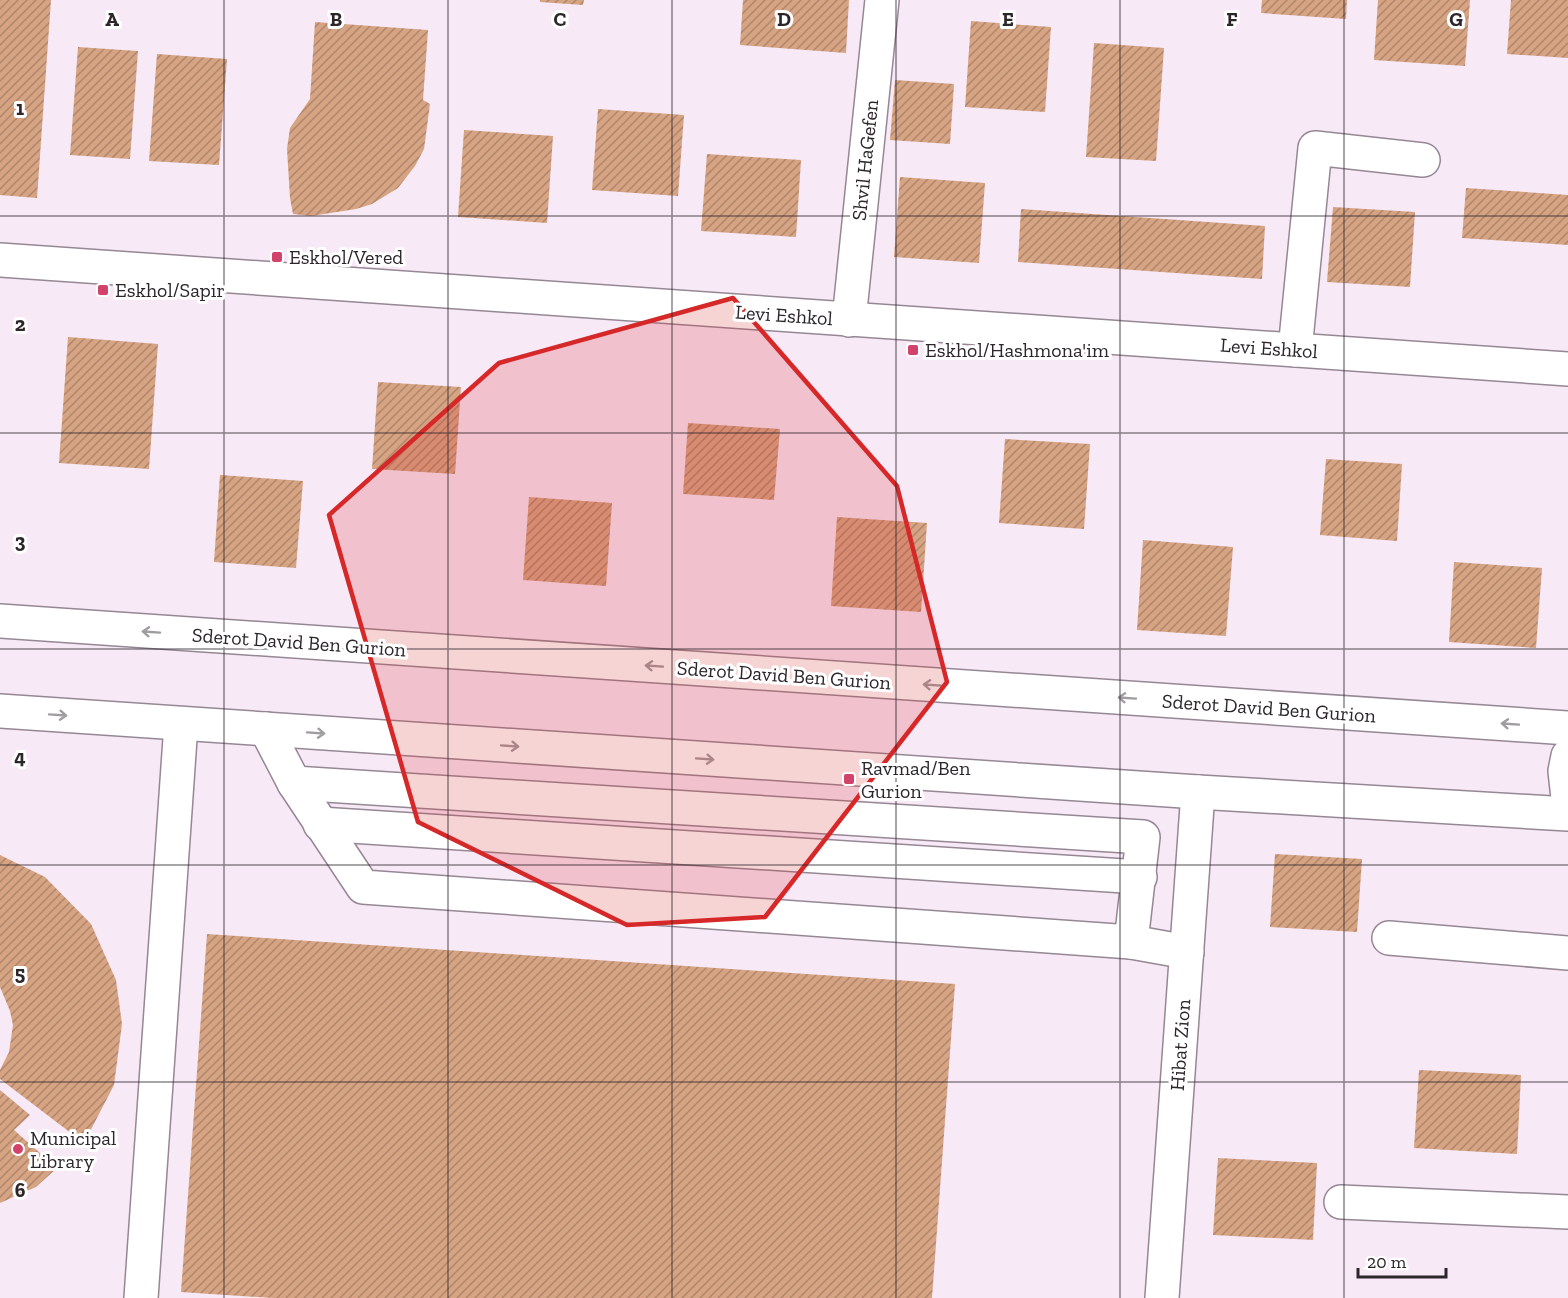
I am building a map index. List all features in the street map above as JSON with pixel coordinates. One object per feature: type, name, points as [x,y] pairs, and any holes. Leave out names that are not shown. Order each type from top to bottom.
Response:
[{"type":"street","name":"Shvil HaGefen","points":[[849,320],[882,0]]},
{"type":"street","points":[[1295,350],[1315,148],[1423,160]]},
{"type":"street","name":"Levi Eshkol","points":[[0,260],[1568,369]]},
{"type":"street","name":"Sderot David Ben Gurion","points":[[0,621],[1568,728]]},
{"type":"street","points":[[0,711],[1198,792],[1568,814]]},
{"type":"street","points":[[141,1298],[181,724]]},
{"type":"street","points":[[266,729],[294,783],[363,887],[1131,942],[1187,952]]},
{"type":"street","points":[[1568,756],[1565,771],[1568,798]]},
{"type":"street","points":[[294,783],[1143,837],[1131,942]]},
{"type":"street","name":"Hibat Zion","points":[[1162,1298],[1198,792]]},
{"type":"street","points":[[320,824],[1140,877]]},
{"type":"street","points":[[1389,938],[1568,953]]},
{"type":"street","points":[[1341,1202],[1568,1212]]},
{"type":"highlighted area","points":[[733,298],[897,486],[947,682],[765,917],[627,925],[418,822],[329,515],[499,363]]},
{"type":"building","points":[[0,0],[51,0],[37,198],[0,195]]},
{"type":"building","points":[[540,0],[584,0],[583,5],[540,2]]},
{"type":"building","points":[[743,0],[849,0],[846,53],[740,45]]},
{"type":"building","points":[[1262,0],[1347,0],[1346,19],[1261,13]]},
{"type":"building","points":[[1378,0],[1470,0],[1465,66],[1374,60]]},
{"type":"building","points":[[1511,0],[1568,0],[1568,58],[1507,54]]},
{"type":"building","points":[[971,21],[1051,27],[1045,112],[965,107]]},
{"type":"building","points":[[315,22],[428,30],[423,100],[430,104],[424,149],[415,166],[398,188],[372,204],[356,209],[311,216],[293,214],[287,149],[290,128],[310,99]]},
{"type":"building","points":[[1094,43],[1164,48],[1156,161],[1086,157]]},
{"type":"building","points":[[78,47],[138,51],[130,159],[70,155]]},
{"type":"building","points":[[157,54],[227,59],[219,165],[149,161]]},
{"type":"building","points":[[895,80],[954,84],[950,144],[890,140]]},
{"type":"building","points":[[598,109],[684,115],[678,196],[592,190]]},
{"type":"building","points":[[464,130],[553,136],[547,223],[458,217]]},
{"type":"building","points":[[707,154],[801,160],[796,237],[701,231]]},
{"type":"building","points":[[900,177],[985,183],[979,263],[894,257]]},
{"type":"building","points":[[1466,188],[1568,195],[1568,245],[1462,238]]},
{"type":"building","points":[[1333,207],[1415,212],[1410,287],[1327,282]]},
{"type":"building","points":[[1021,209],[1265,226],[1262,279],[1018,262]]},
{"type":"building","points":[[68,337],[158,344],[149,469],[59,463]]},
{"type":"building","points":[[378,382],[461,387],[455,474],[372,469]]},
{"type":"building","points":[[688,423],[780,429],[774,500],[683,494]]},
{"type":"building","points":[[1005,439],[1090,444],[1084,529],[999,523]]},
{"type":"building","points":[[1326,459],[1402,464],[1397,541],[1320,535]]},
{"type":"building","points":[[220,475],[303,481],[296,568],[214,562]]},
{"type":"building","points":[[529,497],[612,503],[606,586],[523,580]]},
{"type":"building","points":[[837,517],[927,523],[921,612],[831,606]]},
{"type":"building","points":[[1143,540],[1233,547],[1226,636],[1137,630]]},
{"type":"building","points":[[1454,562],[1542,568],[1536,648],[1449,642]]},
{"type":"building","points":[[1275,854],[1362,859],[1357,932],[1270,927]]},
{"type":"building","points":[[0,855],[45,877],[91,924],[116,980],[122,1024],[114,1085],[84,1143],[0,1079],[0,1070],[9,1052],[13,1025],[0,987]]},
{"type":"building","points":[[207,934],[955,984],[932,1298],[272,1298],[181,1292]]},
{"type":"building","points":[[1419,1070],[1521,1075],[1517,1154],[1414,1148]]},
{"type":"building","name":"Municipal Library","points":[[0,1090],[30,1115],[14,1130],[57,1168],[36,1187],[0,1203]]},
{"type":"building","points":[[1218,1158],[1317,1163],[1313,1240],[1213,1235]]},
{"type":"place","name":"Eskhol/Vered","points":[[277,257]]},
{"type":"place","name":"Eskhol/Sapir","points":[[103,290]]},
{"type":"place","name":"Eskhol/Hashmona'im","points":[[913,350]]},
{"type":"place","name":"Ravmad/Ben Gurion","points":[[849,779]]},
{"type":"place","name":"Municipal Library","points":[[18,1149]]}]
